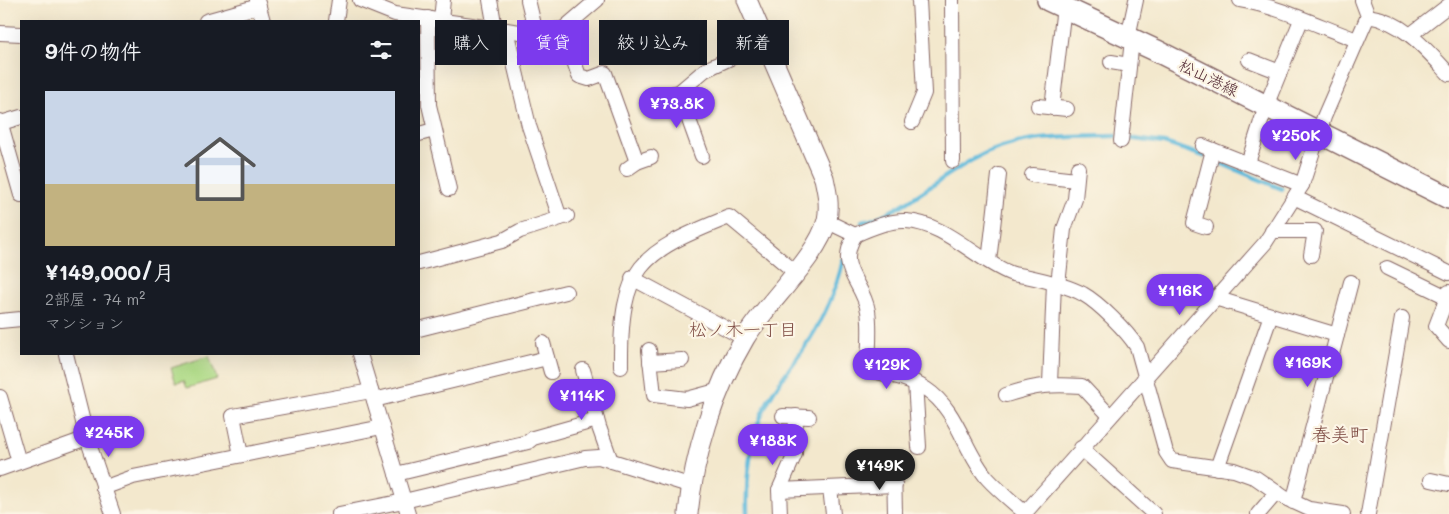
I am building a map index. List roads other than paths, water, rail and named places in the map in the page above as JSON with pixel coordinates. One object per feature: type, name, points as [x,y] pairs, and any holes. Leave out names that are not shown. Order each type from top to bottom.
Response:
[{"type":"main road","points":[[748,0],[756,20]]},
{"type":"main road","name":"松山港線","points":[[1056,4],[1319,132],[1449,198]]},
{"type":"main road","points":[[688,514],[692,486],[708,422],[720,390],[744,338],[813,250],[826,221],[828,205],[824,178],[775,65]]},
{"type":"street","points":[[336,20],[339,0]]},
{"type":"street","points":[[360,0],[395,14],[442,20]]},
{"type":"street","points":[[443,0],[435,19],[430,105],[434,130],[449,189]]},
{"type":"street","points":[[490,0],[498,20]]},
{"type":"street","points":[[528,0],[533,20]]},
{"type":"street","points":[[574,20],[597,0]]},
{"type":"street","points":[[912,122],[924,93],[919,0]]},
{"type":"street","points":[[952,0],[953,160]]},
{"type":"street","points":[[1121,141],[1130,39],[1136,0]]},
{"type":"street","points":[[1240,0],[1290,6],[1301,20],[1357,40]]},
{"type":"street","points":[[1342,514],[1309,509],[1293,502],[1256,478],[1234,470],[1172,461],[1166,452],[1146,376],[1137,347],[1131,338],[1100,306],[1084,295],[1056,284],[1011,273],[919,223],[904,221],[870,228],[855,235],[849,246],[848,266],[868,308],[868,370],[915,382],[927,389],[949,411],[988,479],[1025,513],[1081,448],[1146,376],[1215,298],[1272,231],[1299,192],[1319,132],[1368,16],[1362,0]]},
{"type":"street","points":[[209,20],[258,3],[263,20]]},
{"type":"street","points":[[1056,4],[1045,107],[1067,109]]},
{"type":"street","points":[[1410,35],[1449,5]]},
{"type":"street","points":[[1368,16],[1390,22],[1410,35],[1449,74]]},
{"type":"street","points":[[1248,163],[1266,106],[1301,20]]},
{"type":"street","points":[[0,33],[20,34]]},
{"type":"street","points":[[420,263],[502,241],[520,231],[564,217],[529,126],[507,50]]},
{"type":"street","points":[[1249,60],[1280,72]]},
{"type":"street","points":[[1111,62],[1129,65]]},
{"type":"street","points":[[703,148],[673,94],[705,70],[717,64]]},
{"type":"street","points":[[574,65],[578,76],[589,79],[605,74],[632,165],[651,157]]},
{"type":"street","points":[[20,117],[0,122],[20,192]]},
{"type":"street","points":[[420,134],[434,130]]},
{"type":"street","points":[[1206,226],[1194,223],[1208,148],[1248,163],[1449,273]]},
{"type":"street","points":[[1032,175],[1077,174],[1075,199],[1064,229],[1056,284],[1050,384]]},
{"type":"street","points":[[989,261],[1003,178]]},
{"type":"street","points":[[621,368],[623,316],[632,278],[648,259],[682,236],[729,217],[795,272]]},
{"type":"street","points":[[826,221],[855,235]]},
{"type":"street","points":[[1272,231],[1315,231],[1311,255]]},
{"type":"street","points":[[1387,268],[1448,295],[1436,326],[1449,341]]},
{"type":"street","points":[[632,278],[744,338]]},
{"type":"street","points":[[1293,502],[1351,282]]},
{"type":"street","points":[[420,329],[566,292]]},
{"type":"street","points":[[1215,298],[1337,336]]},
{"type":"street","points":[[1217,468],[1270,315]]},
{"type":"street","points":[[1368,514],[1402,318]]},
{"type":"street","points":[[0,321],[20,319]]},
{"type":"street","points":[[543,343],[551,372]]},
{"type":"street","points":[[66,355],[87,438],[113,514]]},
{"type":"street","points":[[360,355],[406,508]]},
{"type":"street","points":[[682,360],[650,356],[654,394],[687,399],[720,390]]},
{"type":"street","points":[[241,456],[233,416],[373,395],[547,358]]},
{"type":"street","points":[[583,370],[611,461]]},
{"type":"street","points":[[915,382],[919,448]]},
{"type":"street","points":[[1006,395],[1050,384],[1082,386],[1110,416]]},
{"type":"street","points":[[0,398],[19,462]]},
{"type":"street","points":[[780,514],[779,490],[795,454],[796,416]]},
{"type":"street","points":[[396,474],[528,442],[532,438],[597,420]]},
{"type":"street","points":[[103,488],[133,477],[382,427]]},
{"type":"street","points":[[0,469],[87,438]]},
{"type":"street","points":[[1081,448],[1154,514]]},
{"type":"street","points":[[340,514],[406,508],[585,458],[599,458],[611,461],[692,486]]},
{"type":"street","points":[[894,468],[895,514]]},
{"type":"street","points":[[1431,480],[1449,484]]},
{"type":"street","points":[[779,490],[895,485]]},
{"type":"street","points":[[830,488],[833,514]]},
{"type":"street","points":[[1258,514],[1277,492]]},
{"type":"waterway","points":[[862,222],[875,219],[889,212],[974,159],[1008,145],[1043,139],[1115,136]]},
{"type":"waterway","points":[[1127,138],[1164,143],[1204,156]]},
{"type":"waterway","points":[[1215,161],[1282,189]]},
{"type":"waterway","points":[[747,514],[749,466],[753,442],[760,419],[773,392],[809,341],[821,319],[837,284],[843,260]]},
{"type":"district","name":"松ノ木一丁目","points":[[743,329]]},
{"type":"district","name":"春美町","points":[[1340,433]]}]
